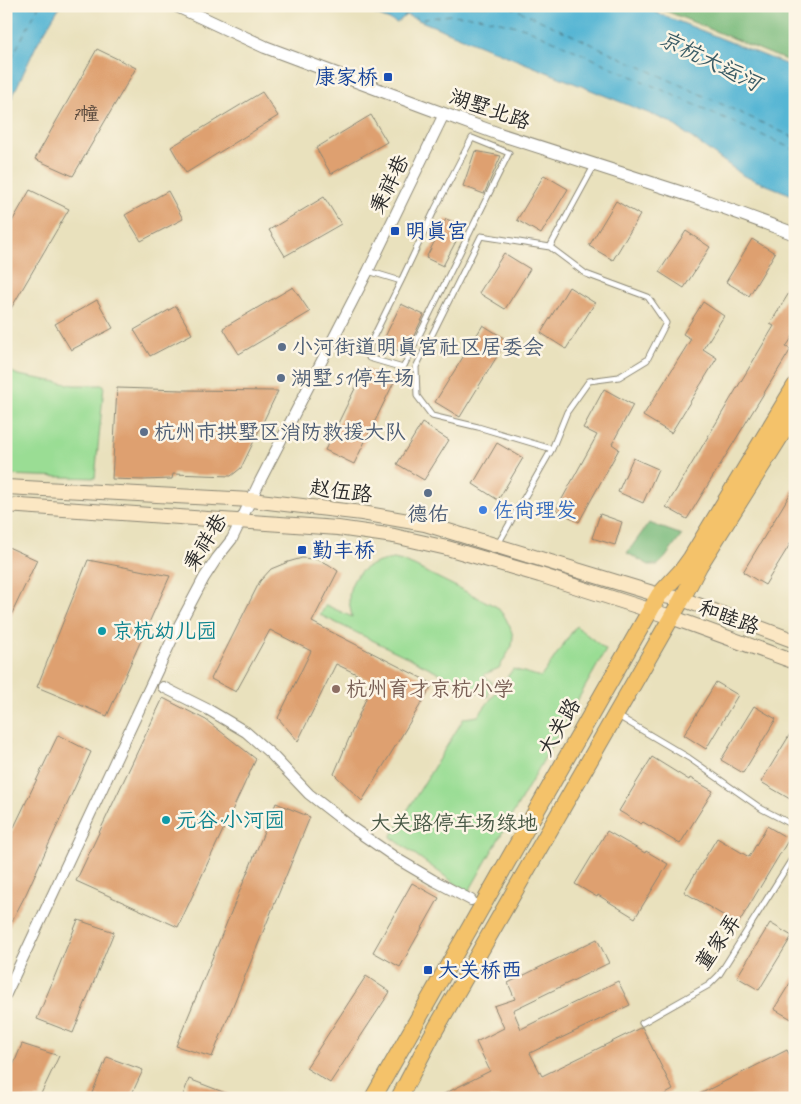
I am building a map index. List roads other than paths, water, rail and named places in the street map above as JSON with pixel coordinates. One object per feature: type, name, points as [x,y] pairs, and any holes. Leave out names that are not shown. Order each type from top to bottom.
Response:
[{"type":"main road","name":"大关路","points":[[399,1098],[431,1037],[682,599],[699,566],[706,545],[795,386]]},
{"type":"main road","name":"大关路","points":[[373,1098],[659,595],[706,545],[795,413]]},
{"type":"main road","name":"赵伍路","points":[[6,487],[251,500],[362,513],[424,524],[659,595]]},
{"type":"main road","name":"赵伍路","points":[[6,505],[338,528],[394,536],[497,562],[650,611]]},
{"type":"main road","name":"和睦路","points":[[659,595],[682,599],[795,640]]},
{"type":"main road","name":"和睦路","points":[[650,611],[795,662]]},
{"type":"street","name":"湖墅北路","points":[[178,6],[265,47],[498,134],[698,198],[795,234]]},
{"type":"street","name":"秉祥巷","points":[[6,994],[176,631],[204,578],[232,539],[368,271],[444,114]]},
{"type":"street","points":[[163,687],[209,710],[246,732],[309,794],[354,830],[399,860],[471,900]]},
{"type":"lane","points":[[472,138],[509,153],[403,368],[369,358],[369,346],[401,280],[472,138]]},
{"type":"lane","points":[[550,247],[595,165]]},
{"type":"lane","points":[[496,546],[552,449],[568,412],[589,381],[619,377],[647,360],[666,323],[648,297],[586,274],[550,247],[481,236],[416,367],[417,396],[432,416],[478,427],[552,449]]},
{"type":"lane","points":[[368,271],[401,280]]},
{"type":"lane","points":[[616,714],[689,758],[762,809],[795,826]]},
{"type":"lane","name":"董家弄","points":[[642,1023],[709,985],[719,975],[795,854]]},
{"type":"water","points":[[6,6],[60,6],[37,44],[6,110]]},
{"type":"water","name":"京杭大运河","points":[[355,6],[640,6],[795,68],[795,196],[744,176],[670,122],[406,15],[397,23]]},
{"type":"place","name":"康家桥","points":[[388,77]]},
{"type":"place","name":"明真宫","points":[[395,231]]},
{"type":"place","name":"小河街道明真宫社区居委会","points":[[282,347]]},
{"type":"place","name":"湖墅51停车场","points":[[281,378]]},
{"type":"place","name":"杭州市拱墅区消防救援大队","points":[[144,432]]},
{"type":"place","name":"德佑","points":[[428,493]]},
{"type":"place","name":"佐尚理发","points":[[483,510]]},
{"type":"place","name":"勤丰桥","points":[[302,550]]},
{"type":"place","name":"京杭幼儿园","points":[[102,631]]},
{"type":"place","name":"杭州育才京杭小学","points":[[336,689]]},
{"type":"place","name":"元谷·小河园","points":[[166,820]]},
{"type":"place","name":"大关桥西","points":[[428,970]]},
{"type":"park label","name":"大关路停车场绿地","points":[[454,823]]}]
